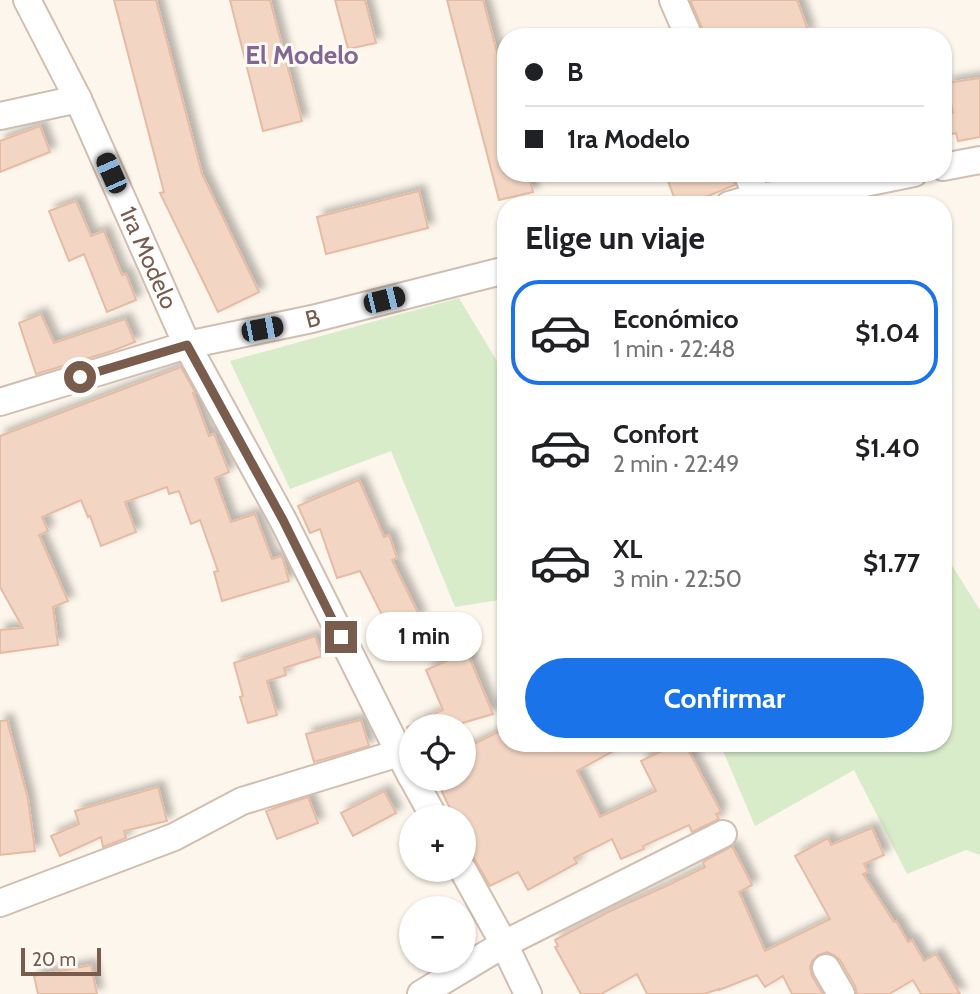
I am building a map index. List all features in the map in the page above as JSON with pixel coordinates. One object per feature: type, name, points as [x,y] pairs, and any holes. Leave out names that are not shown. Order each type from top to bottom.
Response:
[{"type":"street","name":"1ra Modelo","points":[[27,0],[78,99],[187,345],[283,520],[399,751]]},
{"type":"street","points":[[673,0],[685,28]]},
{"type":"street","points":[[0,116],[78,99]]},
{"type":"street","points":[[952,165],[980,160]]},
{"type":"street","points":[[752,185],[850,186],[870,182]]},
{"type":"street","name":"B","points":[[0,402],[187,345],[312,319],[497,272]]},
{"type":"street","points":[[0,903],[174,837],[243,800],[399,771]]},
{"type":"street","points":[[421,994],[504,944],[723,834]]},
{"type":"street","points":[[470,882],[528,994]]},
{"type":"street","points":[[826,968],[841,994]]},
{"type":"green space","points":[[459,298],[497,361],[497,600],[455,607],[391,451],[290,489],[230,361]]},
{"type":"green space","points":[[952,565],[980,610],[980,855],[966,850],[907,874],[854,770],[755,826],[723,752],[952,752]]},
{"type":"building","points":[[114,0],[156,0],[202,174],[259,292],[218,312],[160,193],[164,192]]},
{"type":"building","points":[[230,0],[270,0],[302,121],[263,131]]},
{"type":"building","points":[[335,0],[365,0],[376,43],[348,49]]},
{"type":"building","points":[[447,0],[483,0],[497,52],[497,182],[530,182],[533,192],[498,196]]},
{"type":"building","points":[[690,0],[797,0],[807,28],[702,28]]},
{"type":"building","points":[[980,78],[980,137],[958,141],[956,133],[952,134],[952,82]]},
{"type":"building","points":[[40,126],[50,152],[0,172],[0,141]]},
{"type":"building","points":[[668,182],[734,182],[735,185],[708,196],[674,196]]},
{"type":"building","points":[[419,191],[428,228],[326,254],[317,217]]},
{"type":"building","points":[[76,201],[91,236],[104,231],[122,275],[126,274],[136,300],[107,312],[84,254],[69,261],[49,211]]},
{"type":"building","points":[[41,314],[54,343],[125,319],[135,342],[36,374],[19,323]]},
{"type":"building","points":[[181,367],[195,392],[193,393],[209,436],[214,434],[229,472],[215,478],[231,522],[255,514],[272,559],[282,556],[289,581],[222,601],[214,572],[218,571],[200,520],[191,524],[179,491],[169,494],[167,487],[125,502],[136,532],[101,546],[81,500],[42,517],[48,531],[39,535],[68,601],[53,607],[58,645],[0,653],[0,630],[23,628],[0,587],[0,436]]},
{"type":"building","points":[[359,480],[384,537],[389,535],[397,558],[392,560],[420,617],[390,631],[360,571],[337,578],[320,529],[310,533],[298,506]]},
{"type":"building","points":[[315,636],[322,656],[284,668],[286,675],[267,681],[277,715],[248,723],[234,663]]},
{"type":"building","points":[[467,652],[493,714],[476,719],[476,714],[435,714],[443,710],[426,670]]},
{"type":"building","points":[[7,720],[28,799],[35,851],[0,855],[0,721]]},
{"type":"building","points":[[361,720],[369,746],[314,762],[306,734]]},
{"type":"building","points":[[497,732],[497,752],[611,752],[577,771],[600,817],[656,791],[641,761],[660,752],[689,752],[721,812],[716,814],[719,819],[692,832],[689,825],[621,859],[612,839],[574,858],[577,863],[528,890],[518,872],[490,886],[476,862],[476,805],[448,805],[442,791],[476,791],[476,743]]},
{"type":"building","points":[[158,787],[167,821],[124,831],[126,838],[103,847],[101,837],[60,856],[51,836],[79,824],[75,811]]},
{"type":"building","points":[[384,791],[396,813],[353,836],[341,813]]},
{"type":"building","points":[[308,797],[318,823],[277,839],[266,811]]},
{"type":"building","points":[[872,828],[884,855],[864,864],[868,872],[863,874],[908,942],[912,940],[924,961],[936,954],[960,994],[921,994],[913,980],[889,994],[857,994],[840,960],[827,952],[818,955],[810,967],[812,976],[823,994],[792,994],[783,976],[765,987],[757,975],[704,994],[647,994],[637,974],[601,994],[581,994],[555,947],[558,946],[555,940],[705,867],[703,863],[706,860],[732,846],[752,885],[739,892],[765,951],[830,919],[795,856],[828,838],[831,845]]},
{"type":"building","points":[[91,965],[97,994],[38,994],[34,976]]},
{"type":"district","name":"El Modelo","points":[[302,55]]},
{"type":"route","points":[[80,377],[187,345],[283,520],[341,637]]}]
